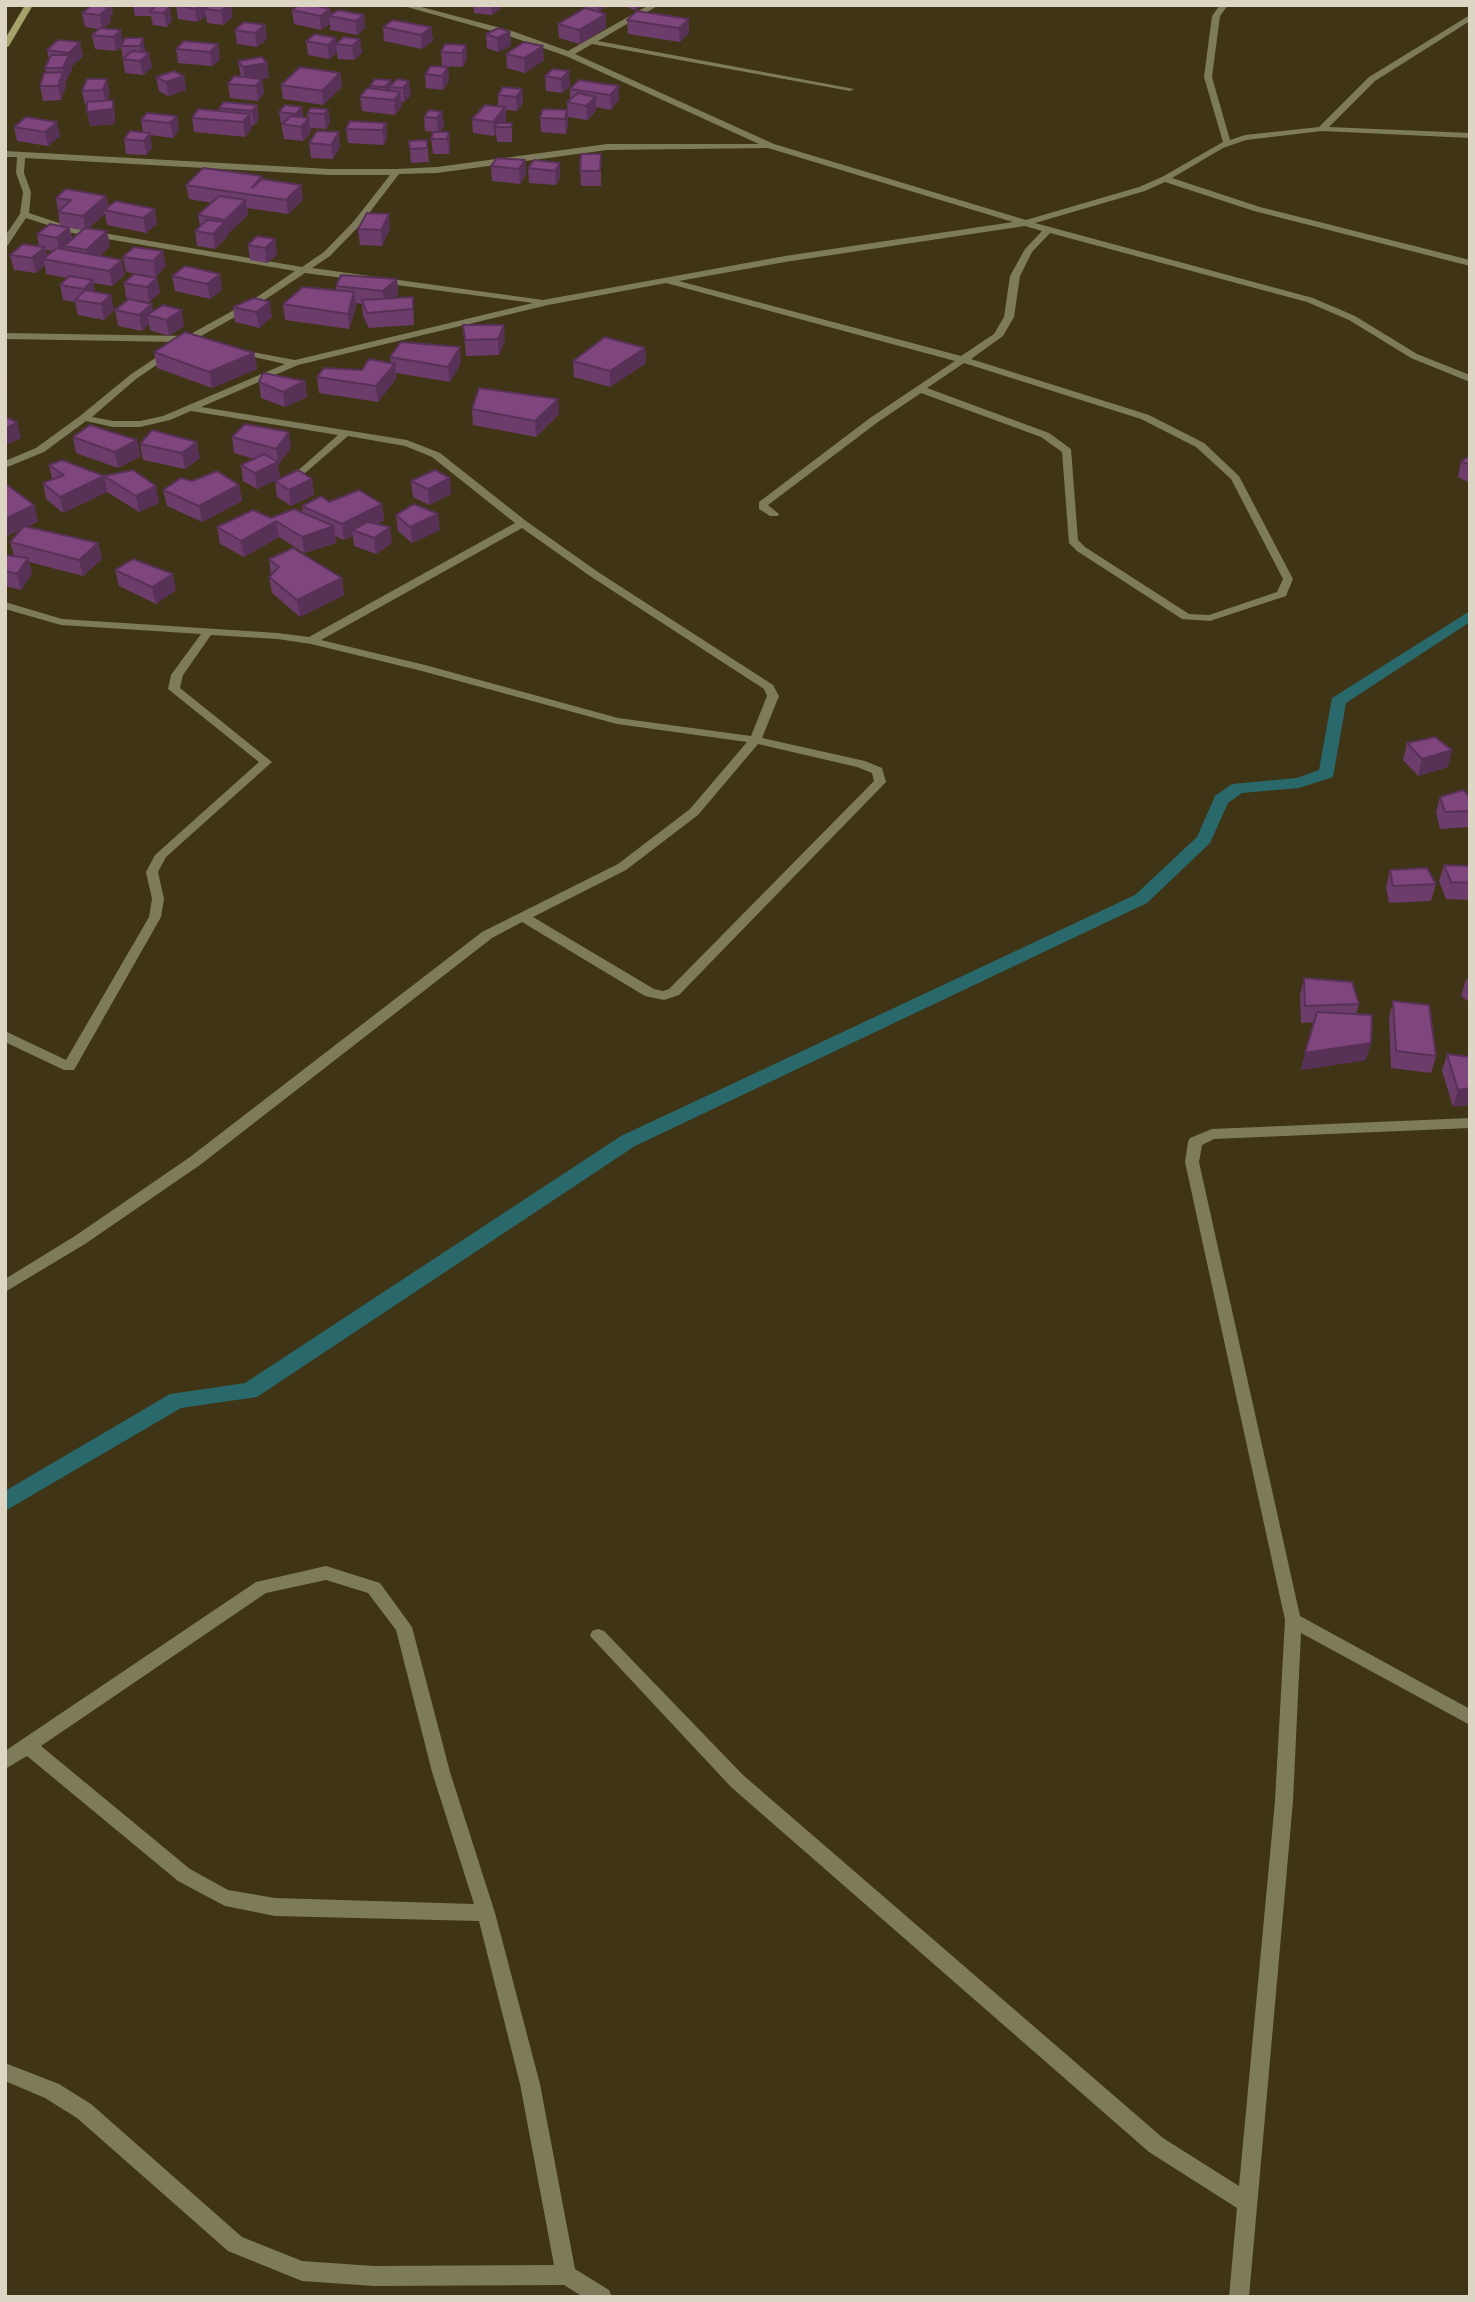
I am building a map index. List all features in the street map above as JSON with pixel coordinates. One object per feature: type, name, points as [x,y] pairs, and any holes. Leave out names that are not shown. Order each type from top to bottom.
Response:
[{"type":"main road","points":[[5,46],[29,5]]},
{"type":"street","points":[[404,5],[509,33],[569,54],[771,146],[1048,230],[1310,300],[1352,317],[1414,356],[1470,379]]},
{"type":"street","points":[[569,54],[655,5]]},
{"type":"street","points":[[1224,5],[1216,16],[1208,77],[1227,143]]},
{"type":"street","points":[[1322,129],[1372,79],[1470,17]]},
{"type":"street","points":[[593,42],[850,89]]},
{"type":"street","points":[[84,418],[114,424],[140,424],[190,408],[295,363],[548,302],[664,280],[1026,223],[1142,189],[1165,179],[1227,143],[1245,138],[1322,129],[1470,136]]},
{"type":"street","points":[[5,154],[330,172],[396,172],[437,170],[607,147],[771,146]]},
{"type":"street","points":[[5,243],[24,214],[27,192],[20,173],[21,154]]},
{"type":"street","points":[[5,465],[40,450],[133,377],[189,340],[257,301],[327,254],[357,223],[396,172]]},
{"type":"street","points":[[1165,179],[1257,209],[1470,263]]},
{"type":"street","points":[[24,214],[72,230],[305,270],[548,302]]},
{"type":"street","points":[[774,514],[764,508],[763,504],[920,389],[998,336],[1009,317],[1016,276],[1028,251],[1048,230]]},
{"type":"street","points":[[664,280],[964,360],[1145,417],[1200,445],[1235,478],[1288,579],[1282,594],[1210,618],[1186,617],[1081,549],[1073,541],[1067,451],[1045,435],[920,389]]},
{"type":"street","points":[[5,336],[202,342]]},
{"type":"street","points":[[229,348],[295,363]]},
{"type":"street","points":[[5,1286],[80,1240],[195,1161],[487,934],[622,867],[694,812],[755,740],[771,707],[773,696],[769,687],[594,574],[522,523],[436,455],[407,443],[190,408]]},
{"type":"street","points":[[298,477],[347,432]]},
{"type":"street","points":[[311,641],[522,523]]},
{"type":"street","points":[[5,605],[61,622],[278,636],[311,641],[421,667],[617,721],[755,740],[861,764],[878,771],[880,782],[674,992],[664,996],[650,993],[523,917]]},
{"type":"street","points":[[5,1036],[69,1067],[155,917],[158,899],[152,872],[161,855],[267,762],[174,689],[177,675],[208,632]]},
{"type":"street","points":[[1239,2297],[1284,1801],[1293,1620],[1192,1163],[1195,1142],[1212,1134],[1470,1123]]},
{"type":"street","points":[[5,1761],[262,1587],[326,1573],[374,1588],[404,1627],[441,1773],[486,1913],[530,2084],[566,2275]]},
{"type":"street","points":[[1293,1620],[1470,1718]]},
{"type":"street","points":[[598,1636],[737,1781],[1156,2145],[1246,2202]]},
{"type":"street","points":[[29,1747],[184,1875],[225,1898],[275,1907],[486,1913]]},
{"type":"street","points":[[5,2072],[52,2091],[84,2111],[235,2244],[271,2260],[302,2271],[374,2276],[566,2275],[602,2297]]},
{"type":"building","points":[[92,5],[109,7],[100,15],[82,13]]},
{"type":"building","points":[[156,5],[170,6],[164,13],[150,12]]},
{"type":"building","points":[[176,5],[199,5],[195,9]]},
{"type":"building","points":[[210,5],[228,5],[221,11],[205,9]]},
{"type":"building","points":[[299,5],[330,9],[320,16],[292,10]]},
{"type":"building","points":[[585,8],[606,14],[579,30],[558,24]]},
{"type":"building","points":[[338,10],[364,15],[355,21],[329,16]]},
{"type":"building","points":[[637,11],[689,19],[679,28],[627,20]]},
{"type":"building","points":[[393,20],[431,27],[421,35],[383,27]]},
{"type":"building","points":[[244,22],[265,25],[255,33],[235,30]]},
{"type":"building","points":[[100,28],[121,30],[113,37],[92,35]]},
{"type":"building","points":[[499,28],[510,32],[497,38],[486,34]]},
{"type":"building","points":[[315,34],[336,38],[328,45],[306,41]]},
{"type":"building","points":[[344,37],[360,39],[352,46],[336,44]]},
{"type":"building","points":[[125,38],[143,38],[140,46],[121,46]]},
{"type":"building","points":[[58,40],[80,42],[69,53],[47,50]]},
{"type":"building","points":[[184,41],[218,44],[210,52],[176,49]]},
{"type":"building","points":[[524,42],[543,46],[524,58],[506,54]]},
{"type":"building","points":[[445,44],[466,45],[462,53],[441,52]]},
{"type":"building","points":[[132,51],[149,53],[140,61],[123,59]]},
{"type":"building","points":[[51,55],[69,55],[63,68],[45,68]]},
{"type":"building","points":[[262,57],[267,63],[243,67],[238,61]]},
{"type":"building","points":[[431,66],[448,67],[442,76],[425,74]]},
{"type":"building","points":[[300,67],[340,73],[322,91],[281,85]]},
{"type":"building","points":[[553,69],[569,71],[561,79],[545,76]]},
{"type":"building","points":[[174,71],[184,76],[166,82],[156,77]]},
{"type":"building","points":[[63,72],[58,86],[40,86],[44,73]]},
{"type":"building","points":[[234,76],[262,79],[256,86],[228,84]]},
{"type":"building","points":[[87,79],[107,79],[103,90],[82,91]]},
{"type":"building","points":[[375,79],[391,80],[385,87],[370,86]]},
{"type":"building","points":[[397,79],[409,81],[403,88],[389,87]]},
{"type":"building","points":[[579,80],[619,86],[610,95],[570,89]]},
{"type":"building","points":[[503,87],[522,89],[516,97],[498,95]]},
{"type":"building","points":[[367,88],[400,92],[394,100],[360,97]]},
{"type":"building","points":[[578,93],[596,97],[586,106],[567,102]]},
{"type":"building","points":[[113,100],[113,109],[87,112],[87,102]]},
{"type":"building","points":[[224,102],[257,105],[252,111],[219,108]]},
{"type":"building","points":[[285,105],[302,107],[296,114],[279,112]]},
{"type":"building","points":[[485,105],[505,107],[493,122],[472,119]]},
{"type":"building","points":[[311,108],[328,109],[324,114],[307,113]]},
{"type":"building","points":[[198,109],[250,114],[243,122],[192,118]]},
{"type":"building","points":[[543,109],[567,110],[565,119],[540,118]]},
{"type":"building","points":[[429,110],[442,112],[437,118],[424,117]]},
{"type":"building","points":[[147,113],[177,116],[170,123],[141,120]]},
{"type":"building","points":[[291,116],[309,118],[301,127],[282,124]]},
{"type":"building","points":[[26,117],[57,122],[45,132],[14,127]]},
{"type":"building","points":[[350,121],[386,123],[382,130],[346,129]]},
{"type":"building","points":[[496,123],[512,123],[511,127],[496,127]]},
{"type":"building","points":[[130,131],[150,133],[144,141],[124,139]]},
{"type":"building","points":[[317,131],[339,132],[331,145],[309,143]]},
{"type":"building","points":[[433,132],[449,132],[447,139],[431,139]]},
{"type":"building","points":[[427,140],[427,148],[410,149],[409,141]]},
{"type":"building","points":[[581,154],[601,154],[600,171],[580,171]]},
{"type":"building","points":[[497,158],[525,160],[519,169],[491,166]]},
{"type":"building","points":[[534,160],[560,163],[555,171],[528,168]]},
{"type":"building","points":[[203,168],[262,176],[252,188],[262,179],[301,185],[286,200],[186,185]]},
{"type":"building","points":[[66,189],[106,196],[83,216],[58,212],[71,200],[56,198]]},
{"type":"building","points":[[219,196],[246,200],[225,220],[198,215]]},
{"type":"building","points":[[116,201],[155,209],[143,218],[104,210]]},
{"type":"building","points":[[367,213],[389,214],[381,230],[358,229]]},
{"type":"building","points":[[207,220],[225,222],[213,234],[195,231]]},
{"type":"building","points":[[50,224],[69,228],[57,238],[37,234]]},
{"type":"building","points":[[85,228],[107,231],[86,250],[64,246]]},
{"type":"building","points":[[257,236],[275,239],[265,248],[248,245]]},
{"type":"building","points":[[23,244],[45,247],[32,258],[10,255]]},
{"type":"building","points":[[134,247],[163,251],[153,261],[123,257]]},
{"type":"building","points":[[57,248],[122,260],[109,271],[43,259]]},
{"type":"building","points":[[185,266],[220,274],[207,284],[172,276]]},
{"type":"building","points":[[134,274],[157,278],[147,287],[124,283]]},
{"type":"building","points":[[341,275],[397,279],[383,291],[336,286]]},
{"type":"building","points":[[69,276],[93,280],[84,289],[60,285]]},
{"type":"building","points":[[303,287],[354,292],[348,314],[283,304]]},
{"type":"building","points":[[85,290],[111,295],[101,304],[75,300]]},
{"type":"building","points":[[413,297],[413,309],[367,313],[362,300]]},
{"type":"building","points":[[254,298],[270,302],[256,312],[233,307]]},
{"type":"building","points":[[129,299],[152,304],[139,315],[115,310]]},
{"type":"building","points":[[163,305],[182,310],[166,320],[147,315]]},
{"type":"building","points":[[463,325],[504,325],[498,339],[465,340]]},
{"type":"building","points":[[185,332],[254,353],[209,372],[154,352]]},
{"type":"building","points":[[605,337],[645,348],[610,371],[573,361]]},
{"type":"building","points":[[401,342],[460,347],[448,367],[390,357]]},
{"type":"building","points":[[369,359],[395,364],[376,386],[317,377],[324,368],[362,370]]},
{"type":"building","points":[[263,373],[305,381],[283,392],[259,382]]},
{"type":"building","points":[[479,388],[558,399],[535,421],[472,409]]},
{"type":"building","points":[[5,417],[17,422],[5,429]]},
{"type":"building","points":[[245,424],[289,432],[276,449],[232,437]]},
{"type":"building","points":[[90,425],[137,440],[115,452],[73,437]]},
{"type":"building","points":[[152,430],[197,442],[182,453],[140,444]]},
{"type":"building","points":[[264,454],[278,462],[255,473],[241,465]]},
{"type":"building","points":[[1470,456],[1470,465],[1461,461]]},
{"type":"building","points":[[62,460],[104,476],[60,497],[43,483],[64,475],[49,465]]},
{"type":"building","points":[[133,470],[156,486],[136,496],[104,476]]},
{"type":"building","points":[[298,470],[312,479],[289,490],[275,481]]},
{"type":"building","points":[[435,470],[450,478],[428,489],[411,481]]},
{"type":"building","points":[[217,471],[239,485],[199,506],[163,490],[181,478],[192,481]]},
{"type":"building","points":[[6,484],[34,505],[5,519]]},
{"type":"building","points":[[359,490],[382,504],[342,524],[302,506],[321,496],[329,502]]},
{"type":"building","points":[[414,504],[438,514],[410,527],[396,515]]},
{"type":"building","points":[[294,509],[334,526],[302,537],[276,521],[241,541],[217,527],[253,510],[271,518]]},
{"type":"building","points":[[367,522],[390,527],[374,538],[352,530]]},
{"type":"building","points":[[24,526],[98,543],[79,560],[10,542]]},
{"type":"building","points":[[293,548],[342,578],[297,600],[269,577],[279,567],[269,559]]},
{"type":"building","points":[[5,555],[28,558],[17,574],[5,571]]},
{"type":"building","points":[[133,559],[173,574],[152,587],[115,570]]},
{"type":"building","points":[[1435,737],[1452,750],[1422,759],[1407,743]]},
{"type":"building","points":[[1463,790],[1470,797],[1470,811],[1445,812],[1440,797]]},
{"type":"building","points":[[1444,865],[1470,866],[1470,883],[1451,882]]},
{"type":"building","points":[[1427,868],[1436,884],[1393,886],[1390,870]]},
{"type":"building","points":[[1304,978],[1352,982],[1359,1004],[1305,1006]]},
{"type":"building","points":[[1393,1001],[1429,1005],[1436,1056],[1396,1051]]},
{"type":"building","points":[[1317,1012],[1372,1015],[1371,1043],[1305,1053]]},
{"type":"building","points":[[1447,1054],[1470,1057],[1470,1088],[1458,1090]]},
{"type":"waterway","points":[[5,1502],[177,1400],[250,1391],[628,1141],[1141,899],[1204,839],[1221,800],[1238,788],[1299,783],[1327,773],[1338,701],[1470,615]]}]
